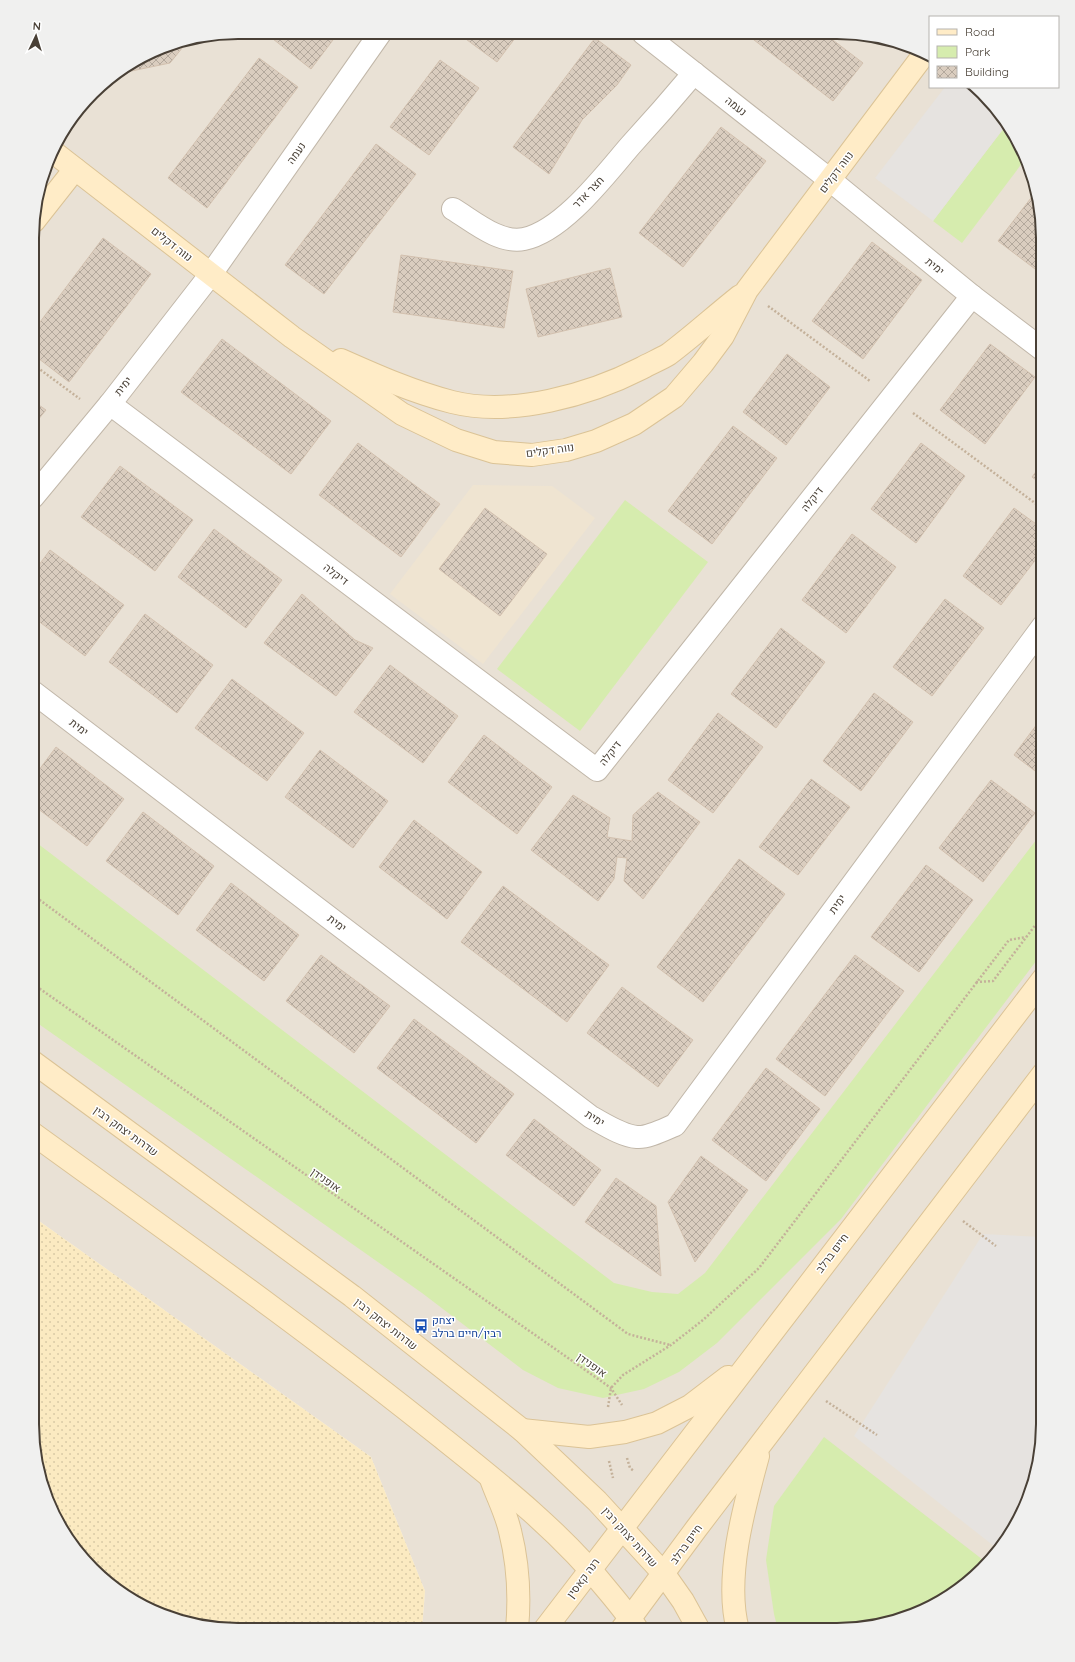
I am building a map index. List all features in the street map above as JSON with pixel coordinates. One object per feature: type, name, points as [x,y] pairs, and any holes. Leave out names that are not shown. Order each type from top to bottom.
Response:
[{"type":"street","name":"נעמה","points":[[211,274],[376,39]]},
{"type":"street","name":"נעמה","points":[[651,39],[830,180]]},
{"type":"street","name":"נווה דקלים","points":[[57,155],[292,338],[402,414],[456,440],[494,452],[532,455],[566,450],[596,441],[634,424],[674,397],[703,363],[723,336],[747,290],[921,58]]},
{"type":"street","name":"חצר אדר","points":[[453,210],[501,238],[523,239],[544,232],[590,192],[694,73]]},
{"type":"street","points":[[41,213],[75,169]]},
{"type":"street","name":"ימית","points":[[830,180],[972,296],[1036,345]]},
{"type":"street","name":"ימית","points":[[39,490],[105,409],[211,274]]},
{"type":"street","name":"נווה דקלים","points":[[292,338],[397,385],[452,402],[483,407],[524,405],[554,400],[588,391],[626,376],[668,354],[747,290]]},
{"type":"street","name":"דיקלה","points":[[105,409],[597,770],[972,296]]},
{"type":"street","name":"ימית","points":[[39,697],[591,1117],[616,1131],[637,1137],[659,1132],[675,1124],[1036,635]]},
{"type":"street","name":"חיים ברלב","points":[[621,1528],[1036,987]]},
{"type":"street","name":"שדרות יצחק רבין","points":[[39,1067],[352,1296],[522,1430],[597,1501],[664,1574],[683,1600],[695,1623]]},
{"type":"street","name":"חיים ברלב","points":[[664,1574],[1036,1083]]},
{"type":"street","points":[[39,1138],[221,1270],[394,1399],[489,1476],[563,1541],[591,1569],[628,1623]]},
{"type":"street","points":[[522,1430],[589,1438],[626,1432],[657,1424],[690,1406],[750,1361]]},
{"type":"street","points":[[737,1623],[733,1580],[743,1512],[760,1447]]},
{"type":"street","points":[[489,1476],[510,1531],[519,1597],[517,1623]]},
{"type":"street","name":"רנה קאסין","points":[[550,1623],[621,1528]]},
{"type":"street","points":[[632,1623],[664,1574]]},
{"type":"path","points":[[747,290],[1036,505]]},
{"type":"path","points":[[39,368],[105,409]]},
{"type":"path","points":[[39,899],[628,1334],[671,1345],[703,1320],[759,1268],[1009,940],[1026,937]]},
{"type":"path","points":[[976,982],[993,981],[1036,924]]},
{"type":"path","name":"אופנידן","points":[[39,988],[610,1388],[623,1375],[671,1345]]},
{"type":"path","points":[[943,1206],[996,1246]]},
{"type":"path","points":[[806,1386],[877,1435]]},
{"type":"shaded area","points":[[225,39],[850,39],[876,43],[913,54],[929,62],[929,88],[968,88],[995,117],[1021,162],[1032,199],[1036,225],[1036,1437],[1032,1463],[1021,1500],[995,1545],[968,1574],[936,1596],[913,1608],[876,1619],[850,1623],[422,1623],[425,1591],[371,1457],[39,1221],[39,225],[43,199],[54,162],[80,117],[97,97],[117,80],[162,54],[199,43]]},
{"type":"shaded area","points":[[944,88],[968,88],[987,107],[1003,129],[933,221],[875,178]]},
{"type":"shaded area","points":[[473,485],[552,486],[595,518],[483,664],[390,594]]},
{"type":"shaded area","points":[[983,1234],[1036,1237],[1036,1437],[1032,1463],[1021,1500],[1009,1523],[994,1546],[854,1436]]},
{"type":"green space","points":[[1003,129],[1022,164],[962,243],[933,221]]},
{"type":"green space","points":[[625,500],[708,562],[580,731],[497,669]]},
{"type":"green space","points":[[1036,840],[1036,961],[841,1219],[717,1343],[679,1372],[644,1389],[603,1398],[558,1388],[523,1370],[422,1293],[39,1024],[39,845],[614,1283],[652,1292],[678,1294],[705,1273]]},
{"type":"green space","points":[[824,1437],[983,1560],[958,1582],[936,1596],[913,1608],[888,1616],[850,1623],[776,1623],[766,1560],[774,1506]]},
{"type":"sand","points":[[39,1221],[371,1457],[425,1591],[422,1623],[225,1623],[199,1619],[162,1608],[117,1582],[97,1565],[80,1545],[60,1512],[54,1500],[43,1463],[39,1437]]},
{"type":"building","points":[[273,39],[334,39],[311,69]]},
{"type":"building","points":[[466,39],[514,39],[497,62]]},
{"type":"building","points":[[594,39],[596,39],[631,65],[617,85],[582,120],[549,174],[513,147]]},
{"type":"building","points":[[753,39],[832,39],[863,63],[833,101]]},
{"type":"building","points":[[183,47],[170,63],[131,71],[162,54]]},
{"type":"building","points":[[259,58],[298,87],[207,208],[168,178]]},
{"type":"building","points":[[440,60],[479,88],[429,155],[390,127]]},
{"type":"building","points":[[721,127],[766,161],[683,267],[639,233]]},
{"type":"building","points":[[376,144],[416,174],[324,294],[285,265]]},
{"type":"building","points":[[1032,197],[1036,225],[1036,270],[998,241]]},
{"type":"building","points":[[103,238],[151,274],[69,382],[39,359],[39,323]]},
{"type":"building","points":[[872,242],[922,280],[863,359],[812,321]]},
{"type":"building","points":[[401,255],[513,271],[504,328],[393,312]]},
{"type":"building","points":[[610,268],[622,317],[538,337],[526,289]]},
{"type":"building","points":[[222,339],[331,421],[291,474],[181,392]]},
{"type":"building","points":[[990,344],[1035,377],[985,444],[940,410]]},
{"type":"building","points":[[787,354],[830,387],[786,445],[743,412]]},
{"type":"building","points":[[39,405],[46,410],[39,419]]},
{"type":"building","points":[[733,426],[777,458],[712,544],[668,511]]},
{"type":"building","points":[[358,443],[440,504],[401,557],[319,495]]},
{"type":"building","points":[[921,443],[965,476],[916,543],[871,509]]},
{"type":"building","points":[[120,466],[193,520],[155,571],[81,517]]},
{"type":"building","points":[[1036,472],[1036,480],[1032,477]]},
{"type":"building","points":[[485,508],[547,554],[500,616],[439,569]]},
{"type":"building","points":[[1014,508],[1036,524],[1036,559],[1001,605],[963,576]]},
{"type":"building","points":[[214,529],[282,580],[246,628],[178,577]]},
{"type":"building","points":[[852,534],[896,567],[846,633],[802,600]]},
{"type":"building","points":[[50,550],[124,605],[85,656],[39,622],[39,565]]},
{"type":"building","points":[[302,594],[355,640],[373,648],[336,696],[264,643]]},
{"type":"building","points":[[945,599],[984,628],[932,696],[893,667]]},
{"type":"building","points":[[145,614],[213,665],[177,713],[109,662]]},
{"type":"building","points":[[781,628],[825,662],[776,728],[731,694]]},
{"type":"building","points":[[390,665],[458,716],[423,763],[354,712]]},
{"type":"building","points":[[232,679],[304,733],[267,781],[195,728]]},
{"type":"building","points":[[874,693],[913,722],[861,791],[823,761]]},
{"type":"building","points":[[718,713],[763,747],[713,813],[668,780]]},
{"type":"building","points":[[1036,725],[1036,772],[1014,755]]},
{"type":"building","points":[[484,735],[552,787],[517,834],[448,782]]},
{"type":"building","points":[[56,747],[124,799],[87,846],[39,810],[39,770]]},
{"type":"building","points":[[320,750],[388,801],[353,848],[285,797]]},
{"type":"building","points":[[811,779],[850,807],[798,875],[759,847]]},
{"type":"building","points":[[991,780],[1035,813],[983,882],[939,848]]},
{"type":"building","points":[[658,792],[700,822],[643,899],[624,881],[627,858],[617,857],[614,879],[598,901],[531,850],[573,795],[610,818],[607,837],[632,841],[633,815]]},
{"type":"building","points":[[143,812],[214,866],[178,915],[106,861]]},
{"type":"building","points":[[414,820],[482,872],[447,919],[379,867]]},
{"type":"building","points":[[739,859],[785,894],[703,1002],[657,967]]},
{"type":"building","points":[[926,865],[973,900],[919,972],[871,937]]},
{"type":"building","points":[[231,883],[299,935],[264,981],[196,930]]},
{"type":"building","points":[[503,886],[609,965],[567,1022],[461,942]]},
{"type":"building","points":[[321,955],[390,1006],[354,1053],[286,1001]]},
{"type":"building","points":[[855,955],[904,991],[825,1096],[776,1059]]},
{"type":"building","points":[[622,987],[693,1040],[658,1087],[587,1033]]},
{"type":"building","points":[[414,1019],[514,1094],[476,1143],[377,1068]]},
{"type":"building","points":[[766,1068],[820,1109],[766,1181],[712,1140]]},
{"type":"building","points":[[534,1119],[601,1170],[574,1206],[506,1155]]},
{"type":"building","points":[[701,1156],[748,1190],[695,1262],[668,1202]]},
{"type":"building","points":[[616,1178],[656,1206],[661,1276],[585,1222]]},
{"type":"place","name":"יצחק רבין/חיים ברלב","points":[[421,1326]]}]
